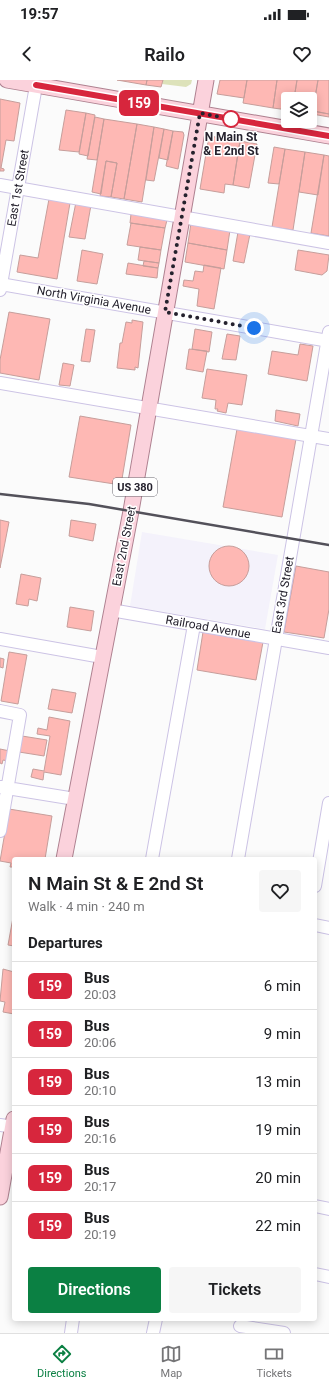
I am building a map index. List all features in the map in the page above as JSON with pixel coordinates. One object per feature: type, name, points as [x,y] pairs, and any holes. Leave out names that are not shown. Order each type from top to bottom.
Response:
[{"type":"main road","points":[[7,80],[37,83],[329,136]]},
{"type":"main road","name":"East 2nd Street","points":[[64,857],[148,408],[206,80]]},
{"type":"main road","points":[[0,1198],[10,1124]]},
{"type":"street","name":"East 1st Street","points":[[0,286],[37,83]]},
{"type":"street","points":[[0,185],[329,243]]},
{"type":"street","name":"North Virginia Avenue","points":[[0,286],[328,338]]},
{"type":"street","name":"East 3rd Street","points":[[238,857],[328,338]]},
{"type":"street","points":[[0,383],[329,439]]},
{"type":"street","name":"Railroad Avenue","points":[[111,610],[329,648]]},
{"type":"street","points":[[152,857],[194,624]]},
{"type":"street","points":[[0,639],[102,657]]},
{"type":"street","points":[[0,711],[20,715],[4,787],[0,831]]},
{"type":"street","points":[[4,787],[75,800]]},
{"type":"street","points":[[317,874],[329,803]]},
{"type":"street","points":[[317,925],[329,928]]},
{"type":"street","points":[[317,1206],[329,1209]]},
{"type":"street","points":[[317,1274],[329,1277]]},
{"type":"street","points":[[71,1333],[73,1321]]},
{"type":"street","points":[[153,1333],[156,1321]]},
{"type":"street","points":[[240,1326],[284,1333]]},
{"type":"shaded area","points":[[142,532],[278,555],[265,629],[130,606]]},
{"type":"green space","points":[[163,80],[192,80],[191,84],[186,87],[162,84]]},
{"type":"building","points":[[117,80],[147,80],[146,85]]},
{"type":"building","points":[[147,80],[163,80],[161,87],[146,85]]},
{"type":"building","points":[[220,80],[247,80],[244,98],[217,94]]},
{"type":"building","points":[[247,80],[277,80],[273,108],[243,103]]},
{"type":"building","points":[[277,80],[297,80],[295,92],[281,92],[281,109],[273,108]]},
{"type":"building","points":[[297,80],[318,80],[316,92],[295,92]]},
{"type":"building","points":[[318,80],[329,80],[329,114],[317,112],[316,92]]},
{"type":"building","points":[[0,99],[20,103],[14,141],[6,140],[1,168],[4,169],[4,171],[0,171]]},
{"type":"building","points":[[66,110],[86,113],[79,152],[59,150]]},
{"type":"building","points":[[317,112],[329,114],[329,117],[317,115]]},
{"type":"building","points":[[86,113],[95,115],[88,156],[79,154]]},
{"type":"building","points":[[95,117],[104,119],[97,160],[87,159]]},
{"type":"building","points":[[104,119],[137,124],[124,199],[111,197],[117,163],[106,161],[101,194],[92,192]]},
{"type":"building","points":[[137,124],[154,127],[142,202],[124,199]]},
{"type":"building","points":[[154,127],[164,129],[154,181],[146,180]]},
{"type":"building","points":[[164,129],[173,131],[168,160],[159,158]]},
{"type":"building","points":[[173,131],[183,132],[184,135],[178,169],[166,166]]},
{"type":"building","points":[[209,136],[240,141],[233,185],[225,184],[224,193],[200,189]]},
{"type":"building","points":[[240,141],[257,144],[249,188],[233,185]]},
{"type":"building","points":[[274,147],[285,149],[279,184],[268,183]]},
{"type":"building","points":[[285,149],[305,152],[293,230],[272,227]]},
{"type":"building","points":[[305,152],[324,155],[318,195],[299,192]]},
{"type":"building","points":[[324,155],[329,156],[329,236],[311,233]]},
{"type":"building","points":[[106,161],[117,163],[111,197],[100,196]]},
{"type":"building","points":[[49,199],[70,203],[57,279],[17,272],[20,255],[38,258]]},
{"type":"building","points":[[76,202],[91,205],[85,239],[69,237]]},
{"type":"building","points":[[131,214],[167,220],[165,228],[130,223]]},
{"type":"building","points":[[131,223],[165,228],[161,250],[127,245]]},
{"type":"building","points":[[191,223],[230,230],[227,250],[188,243]]},
{"type":"building","points":[[238,232],[250,234],[244,263],[233,261]]},
{"type":"building","points":[[188,243],[227,250],[224,269],[185,262]]},
{"type":"building","points":[[140,247],[161,250],[159,263],[138,260]]},
{"type":"building","points":[[82,250],[103,254],[97,284],[77,281]]},
{"type":"building","points":[[298,250],[329,255],[327,271],[322,275],[295,270]]},
{"type":"building","points":[[144,261],[159,263],[158,268],[143,266]]},
{"type":"building","points":[[128,263],[158,268],[157,278],[126,274]]},
{"type":"building","points":[[204,265],[221,268],[214,309],[197,306],[199,289],[183,286],[184,280],[193,281],[195,271],[203,272]]},
{"type":"building","points":[[9,312],[50,319],[39,380],[0,373],[0,360]]},
{"type":"building","points":[[132,320],[143,322],[138,368],[135,367],[135,370],[117,368],[120,343],[122,343],[126,322],[132,323]]},
{"type":"building","points":[[86,329],[95,330],[90,362],[81,361]]},
{"type":"building","points":[[195,329],[212,332],[209,352],[192,349]]},
{"type":"building","points":[[227,334],[240,336],[236,360],[222,359]]},
{"type":"building","points":[[300,344],[313,346],[307,381],[268,374],[272,351],[298,355]]},
{"type":"building","points":[[189,349],[207,351],[203,372],[186,369]]},
{"type":"building","points":[[63,363],[74,365],[70,386],[59,385]]},
{"type":"building","points":[[207,369],[247,375],[242,405],[228,403],[226,413],[215,409],[216,400],[202,398]]},
{"type":"building","points":[[276,410],[300,414],[298,426],[275,421]]},
{"type":"building","points":[[80,416],[131,425],[121,485],[69,477]]},
{"type":"building","points":[[237,429],[296,439],[282,517],[223,507]]},
{"type":"building","points":[[0,520],[9,522],[0,568]]},
{"type":"building","points":[[71,520],[96,524],[93,541],[69,536]]},
{"type":"building","points":[[229,546],[237,548],[243,552],[247,558],[249,566],[247,574],[243,580],[237,584],[229,586],[221,584],[215,580],[211,574],[209,566],[211,558],[215,552],[221,548]]},
{"type":"building","points":[[296,566],[329,572],[329,609],[324,638],[284,632]]},
{"type":"building","points":[[21,574],[41,578],[37,601],[29,599],[28,606],[16,604]]},
{"type":"building","points":[[70,607],[94,611],[91,631],[67,627]]},
{"type":"building","points":[[203,632],[263,642],[256,680],[197,670]]},
{"type":"building","points":[[9,652],[27,655],[18,704],[1,701]]},
{"type":"building","points":[[0,658],[4,659],[3,668],[0,667]]},
{"type":"building","points":[[52,689],[76,693],[72,713],[48,709]]},
{"type":"building","points":[[49,717],[70,721],[61,775],[44,772],[43,780],[31,777],[33,769],[44,771],[50,736],[37,734],[38,728],[47,730]]},
{"type":"building","points":[[22,736],[47,740],[44,756],[19,752]]},
{"type":"building","points":[[0,749],[10,751],[8,761],[3,760],[2,764],[0,763]]},
{"type":"building","points":[[9,809],[52,816],[45,857],[12,857],[12,867],[10,867],[11,863],[0,861]]},
{"type":"building","points":[[12,923],[12,946],[8,945]]},
{"type":"building","points":[[3,969],[12,971],[12,1014],[3,1012],[5,1002],[0,1001]]},
{"type":"railway","points":[[0,494],[89,504],[329,545]]},
{"type":"bus line","name":"159","points":[[36,85],[329,136]]},
{"type":"place","name":"N Main St & E 2nd St","points":[[231,119]]},
{"type":"route","points":[[231,119],[200,113],[165,312],[254,328]]}]
